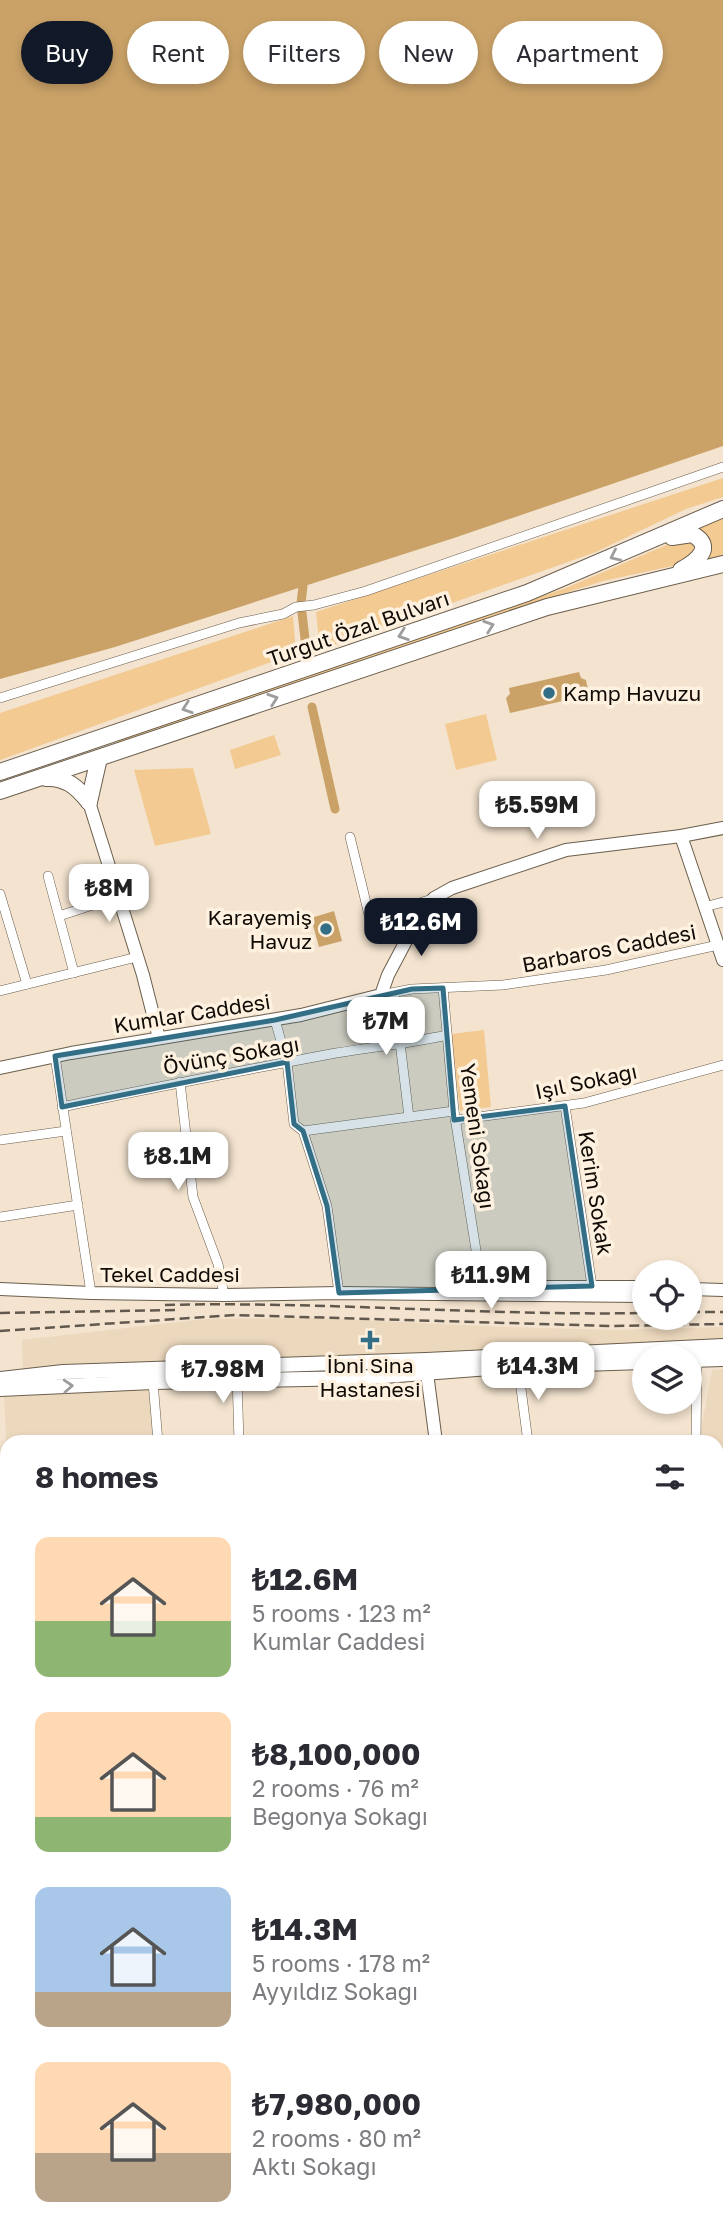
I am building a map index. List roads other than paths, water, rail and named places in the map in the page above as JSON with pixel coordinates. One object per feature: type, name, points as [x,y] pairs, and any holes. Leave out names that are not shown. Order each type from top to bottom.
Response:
[{"type":"highway","name":"Turgut Özal Bulvarı","points":[[0,772],[527,593],[586,570],[647,540],[723,509]]},
{"type":"highway","points":[[647,540],[689,534],[701,541],[703,549],[699,559],[663,579]]},
{"type":"highway","name":"Turgut Özal Bulvarı","points":[[0,791],[547,607],[723,564]]},
{"type":"highway","points":[[89,802],[99,758]]},
{"type":"highway","points":[[40,778],[52,777],[71,784],[77,787],[89,802]]},
{"type":"main road","points":[[702,1353],[723,1346]]},
{"type":"main road","points":[[702,1357],[723,1359]]},
{"type":"main road","points":[[0,1379],[62,1372],[237,1374],[632,1359]]},
{"type":"main road","points":[[426,1367],[632,1362]]},
{"type":"main road","points":[[0,1390],[153,1382],[237,1374]]},
{"type":"street","points":[[0,698],[239,623],[366,591],[723,467]]},
{"type":"street","points":[[89,802],[159,1038]]},
{"type":"street","points":[[350,837],[370,919],[566,850],[723,828]]},
{"type":"street","points":[[681,836],[723,960]]},
{"type":"street","points":[[48,876],[74,973]]},
{"type":"street","points":[[0,894],[27,984]]},
{"type":"street","points":[[59,916],[117,897]]},
{"type":"street","points":[[409,1117],[400,1044],[386,992],[388,975],[407,939],[434,898]]},
{"type":"street","points":[[704,907],[723,902]]},
{"type":"street","name":"Barbaros Caddesi","points":[[386,992],[503,985],[606,970],[718,945]]},
{"type":"street","points":[[0,991],[137,957]]},
{"type":"street","name":"Yemeni Sokağı","points":[[443,988],[454,1115],[482,1288]]},
{"type":"street","name":"Kumlar Caddesi","points":[[0,1068],[55,1056],[275,1020],[386,992]]},
{"type":"street","points":[[275,1020],[287,1062],[294,1124],[303,1131],[327,1206],[339,1293]]},
{"type":"street","name":"Övünç Sokağı","points":[[62,1107],[180,1082],[447,1035]]},
{"type":"street","points":[[55,1056],[91,1293]]},
{"type":"street","name":"Işıl Sokağı","points":[[303,1131],[409,1117],[565,1106],[723,1065]]},
{"type":"street","points":[[180,1082],[193,1197],[218,1264],[224,1294]]},
{"type":"street","name":"Kerim Sokak","points":[[565,1106],[592,1286]]},
{"type":"street","points":[[0,1140],[66,1131]]},
{"type":"street","points":[[0,1217],[78,1205]]},
{"type":"street","name":"Tekel Caddesi","points":[[339,1293],[438,1287],[632,1287]]},
{"type":"street","name":"Tekel Caddesi","points":[[0,1289],[91,1293],[632,1296]]},
{"type":"street","points":[[702,1289],[723,1290]]},
{"type":"street","points":[[702,1296],[723,1296]]},
{"type":"street","points":[[518,1366],[527,1435]]},
{"type":"street","points":[[426,1367],[435,1435]]},
{"type":"street","points":[[237,1374],[239,1435]]},
{"type":"street","points":[[153,1382],[157,1435]]},
{"type":"street","points":[[695,1414],[696,1435]]},
{"type":"waterway","points":[[301,603],[303,586]]},
{"type":"waterway","points":[[302,613],[307,656]]},
{"type":"waterway","points":[[312,707],[335,809]]},
{"type":"railway","points":[[165,1305],[632,1313]]},
{"type":"railway","points":[[0,1313],[175,1310]]},
{"type":"railway","points":[[702,1312],[723,1312]]},
{"type":"railway","points":[[0,1331],[235,1315],[610,1326],[723,1324]]},
{"type":"place","name":"Kamp Havuzu","points":[[549,693]]},
{"type":"place","name":"Karayemiş Havuz","points":[[326,929]]},
{"type":"place","name":"İbni Sina Hastanesi","points":[[370,1340]]}]
